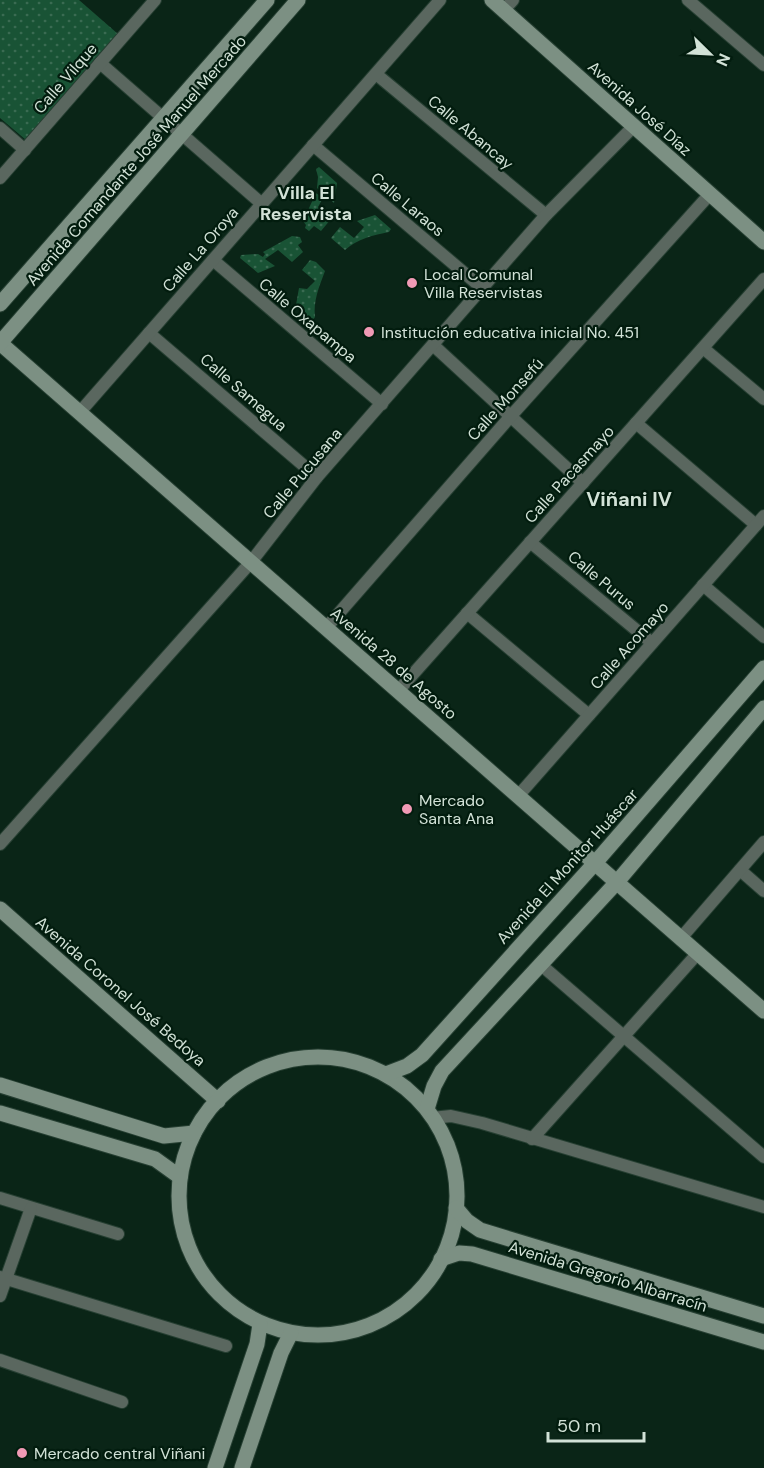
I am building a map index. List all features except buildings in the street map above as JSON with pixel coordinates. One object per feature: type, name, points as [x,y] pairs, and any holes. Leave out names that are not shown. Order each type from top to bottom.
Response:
[{"type":"street","name":"Calle Vilque","points":[[0,178],[155,0]]},
{"type":"street","name":"Avenida Comandante José Manuel Mercado","points":[[0,304],[267,0]]},
{"type":"street","name":"Avenida Comandante José Manuel Mercado","points":[[0,343],[298,0]]},
{"type":"street","name":"Calle La Oroya","points":[[80,412],[440,0]]},
{"type":"street","points":[[687,0],[764,65]]},
{"type":"street","name":"Avenida José Díaz","points":[[503,3],[633,127],[764,242]]},
{"type":"street","points":[[100,63],[262,204]]},
{"type":"street","name":"Calle Abancay","points":[[376,74],[546,215]]},
{"type":"street","name":"Calle Pucusana","points":[[0,844],[251,562],[317,477],[546,215],[633,127]]},
{"type":"street","points":[[0,128],[25,150]]},
{"type":"street","name":"Calle Laraos","points":[[313,145],[482,288]]},
{"type":"street","name":"Calle Monsefú","points":[[326,628],[510,417],[710,194]]},
{"type":"street","name":"Calle Oxapampa","points":[[213,260],[382,404]]},
{"type":"street","name":"Calle Pacasmayo","points":[[398,691],[764,279]]},
{"type":"street","name":"Calle Samegua","points":[[149,333],[317,477]]},
{"type":"street","name":"Avenida 28 de Agosto","points":[[0,343],[764,1011]]},
{"type":"street","points":[[433,345],[583,483]]},
{"type":"street","points":[[703,348],[764,399]]},
{"type":"street","points":[[636,423],[760,521]]},
{"type":"street","name":"Calle Acomayo","points":[[518,796],[760,521]]},
{"type":"street","name":"Calle Purus","points":[[530,542],[652,643]]},
{"type":"street","points":[[703,585],[764,637]]},
{"type":"street","points":[[467,613],[589,716]]},
{"type":"street","name":"Avenida El Monitor Huáscar","points":[[386,1074],[407,1066],[422,1055],[595,863],[764,668]]},
{"type":"street","points":[[430,1113],[434,1086],[442,1071],[617,882],[764,708]]},
{"type":"street","points":[[681,938],[764,842]]},
{"type":"street","points":[[740,870],[764,891]]},
{"type":"street","name":"Avenida Coronel José Bedoya","points":[[0,909],[218,1101]]},
{"type":"street","points":[[532,1138],[698,953]]},
{"type":"street","points":[[540,964],[764,1157]]},
{"type":"street","points":[[306,1057],[333,1057],[361,1063],[386,1074],[408,1090],[430,1113],[441,1131],[451,1156],[456,1182],[456,1208],[451,1234],[441,1259],[427,1281],[409,1301],[388,1316],[364,1327],[338,1334],[312,1335],[291,1333],[260,1324],[232,1306],[211,1286],[195,1262],[184,1235],[179,1206],[180,1177],[194,1133],[209,1109],[229,1089],[252,1073],[278,1062],[306,1057]]},
{"type":"street","points":[[0,1085],[164,1136],[194,1133]]},
{"type":"street","points":[[0,1113],[154,1159],[180,1177]]},
{"type":"street","points":[[430,1113],[482,1123],[764,1208]]},
{"type":"street","points":[[0,1198],[118,1234]]},
{"type":"street","points":[[0,1296],[3,1278],[31,1208]]},
{"type":"street","name":"Avenida Gregorio Albarracín","points":[[456,1208],[466,1221],[480,1230],[764,1316]]},
{"type":"street","name":"Avenida Gregorio Albarracín","points":[[441,1259],[459,1253],[472,1254],[764,1342]]},
{"type":"street","points":[[3,1278],[226,1346]]},
{"type":"street","points":[[215,1468],[257,1344],[260,1324]]},
{"type":"street","points":[[242,1468],[281,1353],[291,1333]]},
{"type":"street","points":[[0,1360],[122,1402]]},
{"type":"green space","points":[[0,0],[79,0],[118,34],[26,140],[0,118]]},
{"type":"green space","points":[[319,167],[337,183],[334,203],[317,188],[316,169]]},
{"type":"green space","points":[[316,193],[323,198],[318,207],[331,219],[321,231],[314,226],[309,231],[305,228],[303,221]]},
{"type":"green space","points":[[375,215],[391,229],[389,232],[360,240],[345,250],[331,238],[340,227],[354,238],[364,227],[357,221]]},
{"type":"green space","points":[[292,236],[300,237],[302,242],[298,245],[303,252],[292,262],[278,250],[265,259],[275,266],[258,273],[240,258],[241,255],[258,254],[263,257],[265,254],[263,252]]},
{"type":"green space","points":[[310,260],[316,262],[325,271],[317,294],[315,317],[312,321],[296,305],[299,288],[307,289],[315,281],[302,270]]},
{"type":"place","name":"Local Comunal Villa Reservistas","points":[[412,283]]},
{"type":"place","name":"Institución educativa inicial No. 451","points":[[369,332]]},
{"type":"place","name":"Mercado Santa Ana","points":[[407,809]]},
{"type":"place","name":"Mercado central Viñani","points":[[22,1453]]},
{"type":"district","name":"Villa El Reservista","points":[[306,203]]},
{"type":"district","name":"Viñani IV","points":[[629,499]]}]
